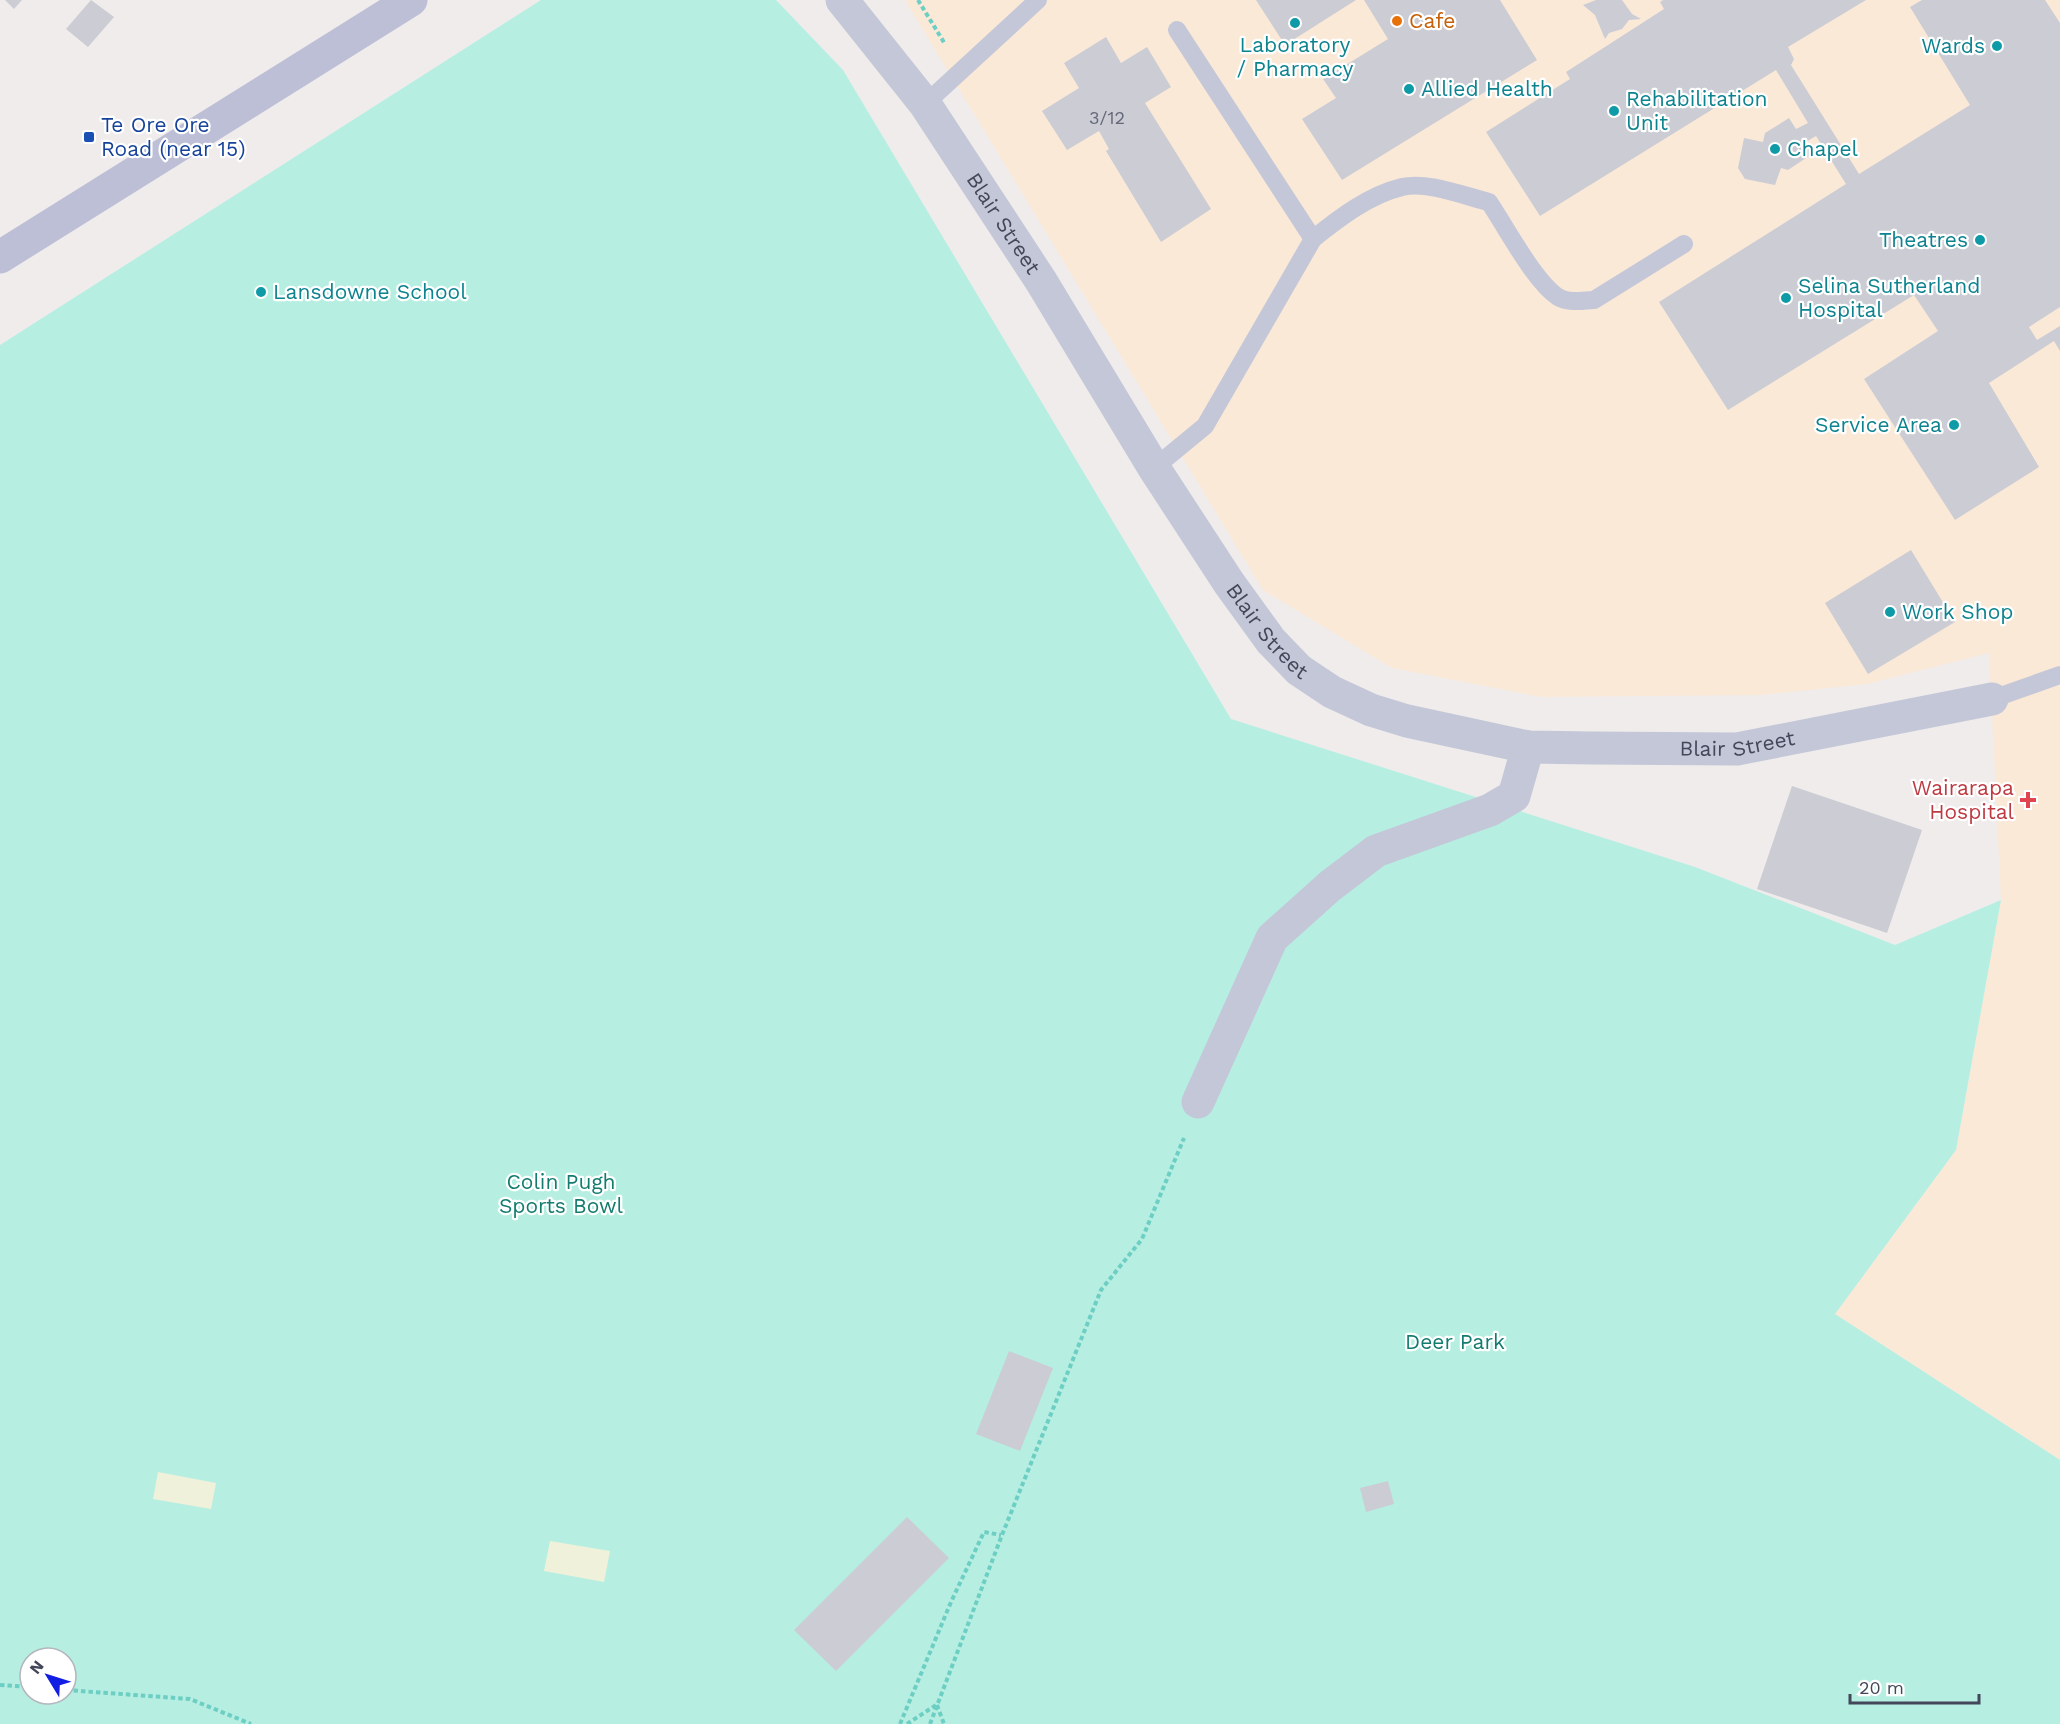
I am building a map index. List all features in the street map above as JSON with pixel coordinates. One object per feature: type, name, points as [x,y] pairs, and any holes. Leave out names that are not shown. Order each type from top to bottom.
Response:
[{"type":"main road","points":[[0,257],[411,0]]},
{"type":"street","name":"Blair Street","points":[[842,0],[925,104],[1041,281],[1154,468],[1229,583],[1271,641],[1299,670],[1332,692],[1371,710],[1407,721],[1528,747],[1737,749],[1992,699]]},
{"type":"street","points":[[1198,1102],[1272,938],[1330,886],[1377,851],[1490,810],[1514,796],[1528,747]]},
{"type":"lane","points":[[925,104],[1038,0]]},
{"type":"lane","points":[[1177,30],[1313,239]]},
{"type":"lane","points":[[1154,468],[1205,426],[1313,239],[1338,219],[1370,199],[1403,186],[1438,190],[1489,202],[1543,285],[1559,298],[1577,302],[1594,300],[1684,244]]},
{"type":"lane","points":[[1992,699],[2060,675]]},
{"type":"path","points":[[918,0],[961,71]]},
{"type":"path","points":[[930,1724],[1002,1535],[1101,1290],[1142,1239],[1198,1102]]},
{"type":"path","points":[[900,1724],[951,1602],[984,1532],[1002,1535]]},
{"type":"path","points":[[0,1685],[18,1686]]},
{"type":"path","points":[[78,1691],[190,1699],[251,1724]]},
{"type":"path","points":[[907,1724],[937,1704]]},
{"type":"path","points":[[937,1704],[944,1724]]},
{"type":"shaded area","name":"Wairarapa Hospital","points":[[905,0],[2060,0],[2060,1460],[1835,1314],[1956,1150],[2001,900],[1989,653],[1867,684],[1761,695],[1541,697],[1392,668],[1263,590]]},
{"type":"green space","points":[[541,0],[776,0],[843,70],[1231,719],[1695,867],[1895,945],[2001,900],[1956,1150],[1835,1314],[2060,1460],[2060,1724],[0,1724],[0,345]]},
{"type":"sand","points":[[158,1472],[216,1483],[211,1509],[153,1499]]},
{"type":"sand","points":[[550,1541],[610,1551],[604,1582],[544,1571]]},
{"type":"building","points":[[5,0],[22,0],[14,9]]},
{"type":"building","points":[[91,0],[114,17],[88,47],[66,29]]},
{"type":"building","name":"Laboratory / Pharmacy","points":[[1256,0],[1356,0],[1285,45]]},
{"type":"building","name":"Allied Health","points":[[1364,0],[1500,0],[1537,60],[1342,180],[1302,119],[1336,98],[1323,79],[1388,39]]},
{"type":"building","points":[[1596,0],[1622,0],[1632,14],[1641,19],[1629,20],[1622,29],[1609,33],[1605,39],[1595,15],[1583,5]]},
{"type":"building","points":[[1663,0],[1866,0],[1788,47],[1794,59],[1791,65],[1859,174],[1970,105],[1910,7],[1922,0],[2045,0],[2060,23],[2060,307],[2029,327],[2037,340],[2060,326],[2060,351],[2054,341],[1989,383],[2039,467],[1955,520],[1864,379],[1938,331],[1914,295],[1728,410],[1659,302],[1846,184],[1816,136],[1804,143],[1812,154],[1788,170],[1781,168],[1775,185],[1745,179],[1738,168],[1744,138],[1763,142],[1765,133],[1789,118],[1796,129],[1808,123],[1776,70],[1540,216],[1486,132],[1570,79],[1566,72],[1664,9],[1660,2]]},
{"type":"building","points":[[1106,37],[1121,63],[1147,47],[1171,87],[1145,103],[1211,209],[1161,242],[1106,151],[1109,149],[1099,131],[1067,150],[1042,111],[1079,88],[1064,63]]},
{"type":"building","name":"Work Shop","points":[[1911,550],[1955,622],[1868,674],[1825,603]]},
{"type":"building","points":[[1792,786],[1922,830],[1887,933],[1757,889]]},
{"type":"building","points":[[1009,1351],[1053,1368],[1020,1451],[976,1434]]},
{"type":"building","points":[[1388,1481],[1394,1504],[1366,1512],[1360,1488]]},
{"type":"building","points":[[907,1517],[949,1558],[836,1671],[794,1630]]},
{"type":"place","name":"Cafe","points":[[1397,21]]},
{"type":"place","name":"Laboratory / Pharmacy","points":[[1295,23]]},
{"type":"place","name":"Wards","points":[[1997,46]]},
{"type":"place","name":"Allied Health","points":[[1409,89]]},
{"type":"place","name":"Rehabilitation Unit","points":[[1614,111]]},
{"type":"place","name":"Te Ore Ore Road (near 15)","points":[[89,137]]},
{"type":"place","name":"Chapel","points":[[1775,149]]},
{"type":"place","name":"Theatres","points":[[1980,240]]},
{"type":"place","name":"Lansdowne School","points":[[261,292]]},
{"type":"place","name":"Selina Sutherland Hospital","points":[[1786,298]]},
{"type":"place","name":"Service Area","points":[[1954,425]]},
{"type":"place","name":"Work Shop","points":[[1890,612]]},
{"type":"place","name":"Wairarapa Hospital","points":[[2028,800]]},
{"type":"park label","name":"Colin Pugh Sports Bowl","points":[[561,1194]]},
{"type":"park label","name":"Deer Park","points":[[1455,1342]]}]
